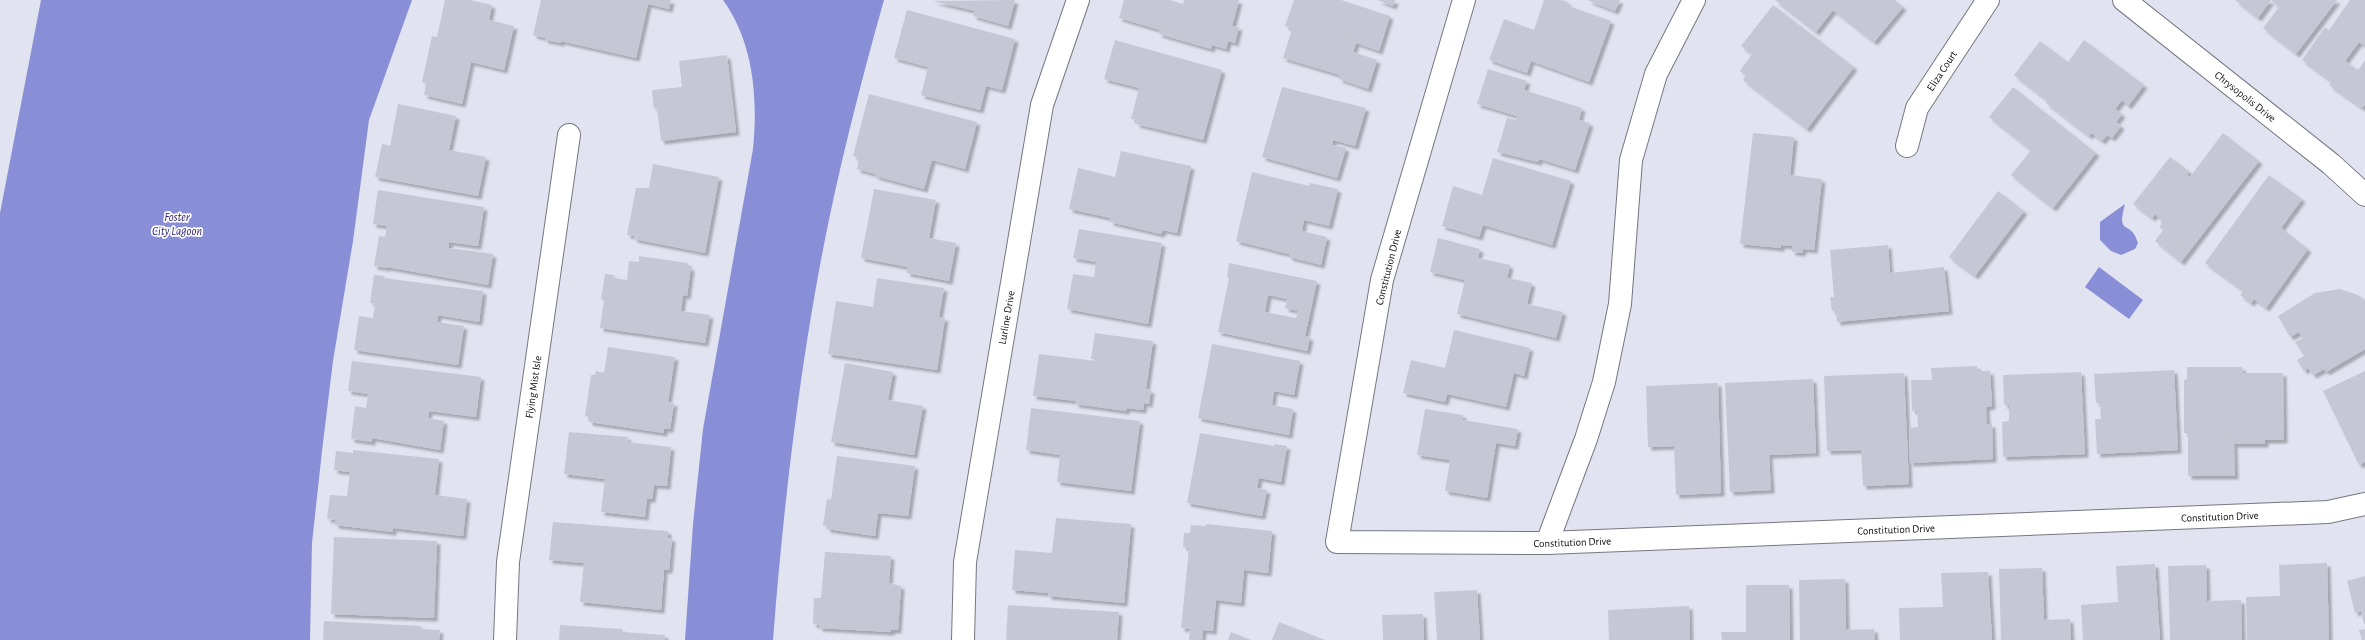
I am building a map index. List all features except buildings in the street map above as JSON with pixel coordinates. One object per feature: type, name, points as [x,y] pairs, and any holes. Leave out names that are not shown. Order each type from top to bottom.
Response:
[{"type":"street","name":"Lurline Drive","points":[[963,640],[965,562],[1042,105],[1078,0]]},
{"type":"street","name":"Constitution Drive","points":[[1464,0],[1382,280],[1337,542],[1547,543],[2328,512],[2365,504]]},
{"type":"street","points":[[1547,543],[1586,439],[1604,382],[1620,304],[1631,160],[1656,74],[1694,0]]},
{"type":"street","name":"Eliza Court","points":[[1907,146],[1917,108],[1988,0]]},
{"type":"street","name":"Chrysopolis Drive","points":[[2124,0],[2331,164],[2365,194]]},
{"type":"street","name":"Flying Mist Isle","points":[[506,640],[508,562],[569,135]]},
{"type":"water","name":"Foster City Lagoon","points":[[41,0],[412,0],[369,120],[353,241],[333,361],[322,451],[312,543],[310,640],[0,640],[0,213]]},
{"type":"water","points":[[723,0],[884,0],[846,145],[829,219],[815,293],[801,379],[790,466],[773,640],[685,640],[693,524],[703,429],[753,149],[755,111],[752,72],[741,34]]},
{"type":"water","points":[[2125,204],[2122,221],[2123,225],[2132,231],[2138,243],[2135,249],[2121,255],[2111,251],[2100,240],[2100,222]]},
{"type":"water","points":[[2099,267],[2143,300],[2129,319],[2085,287]]}]
